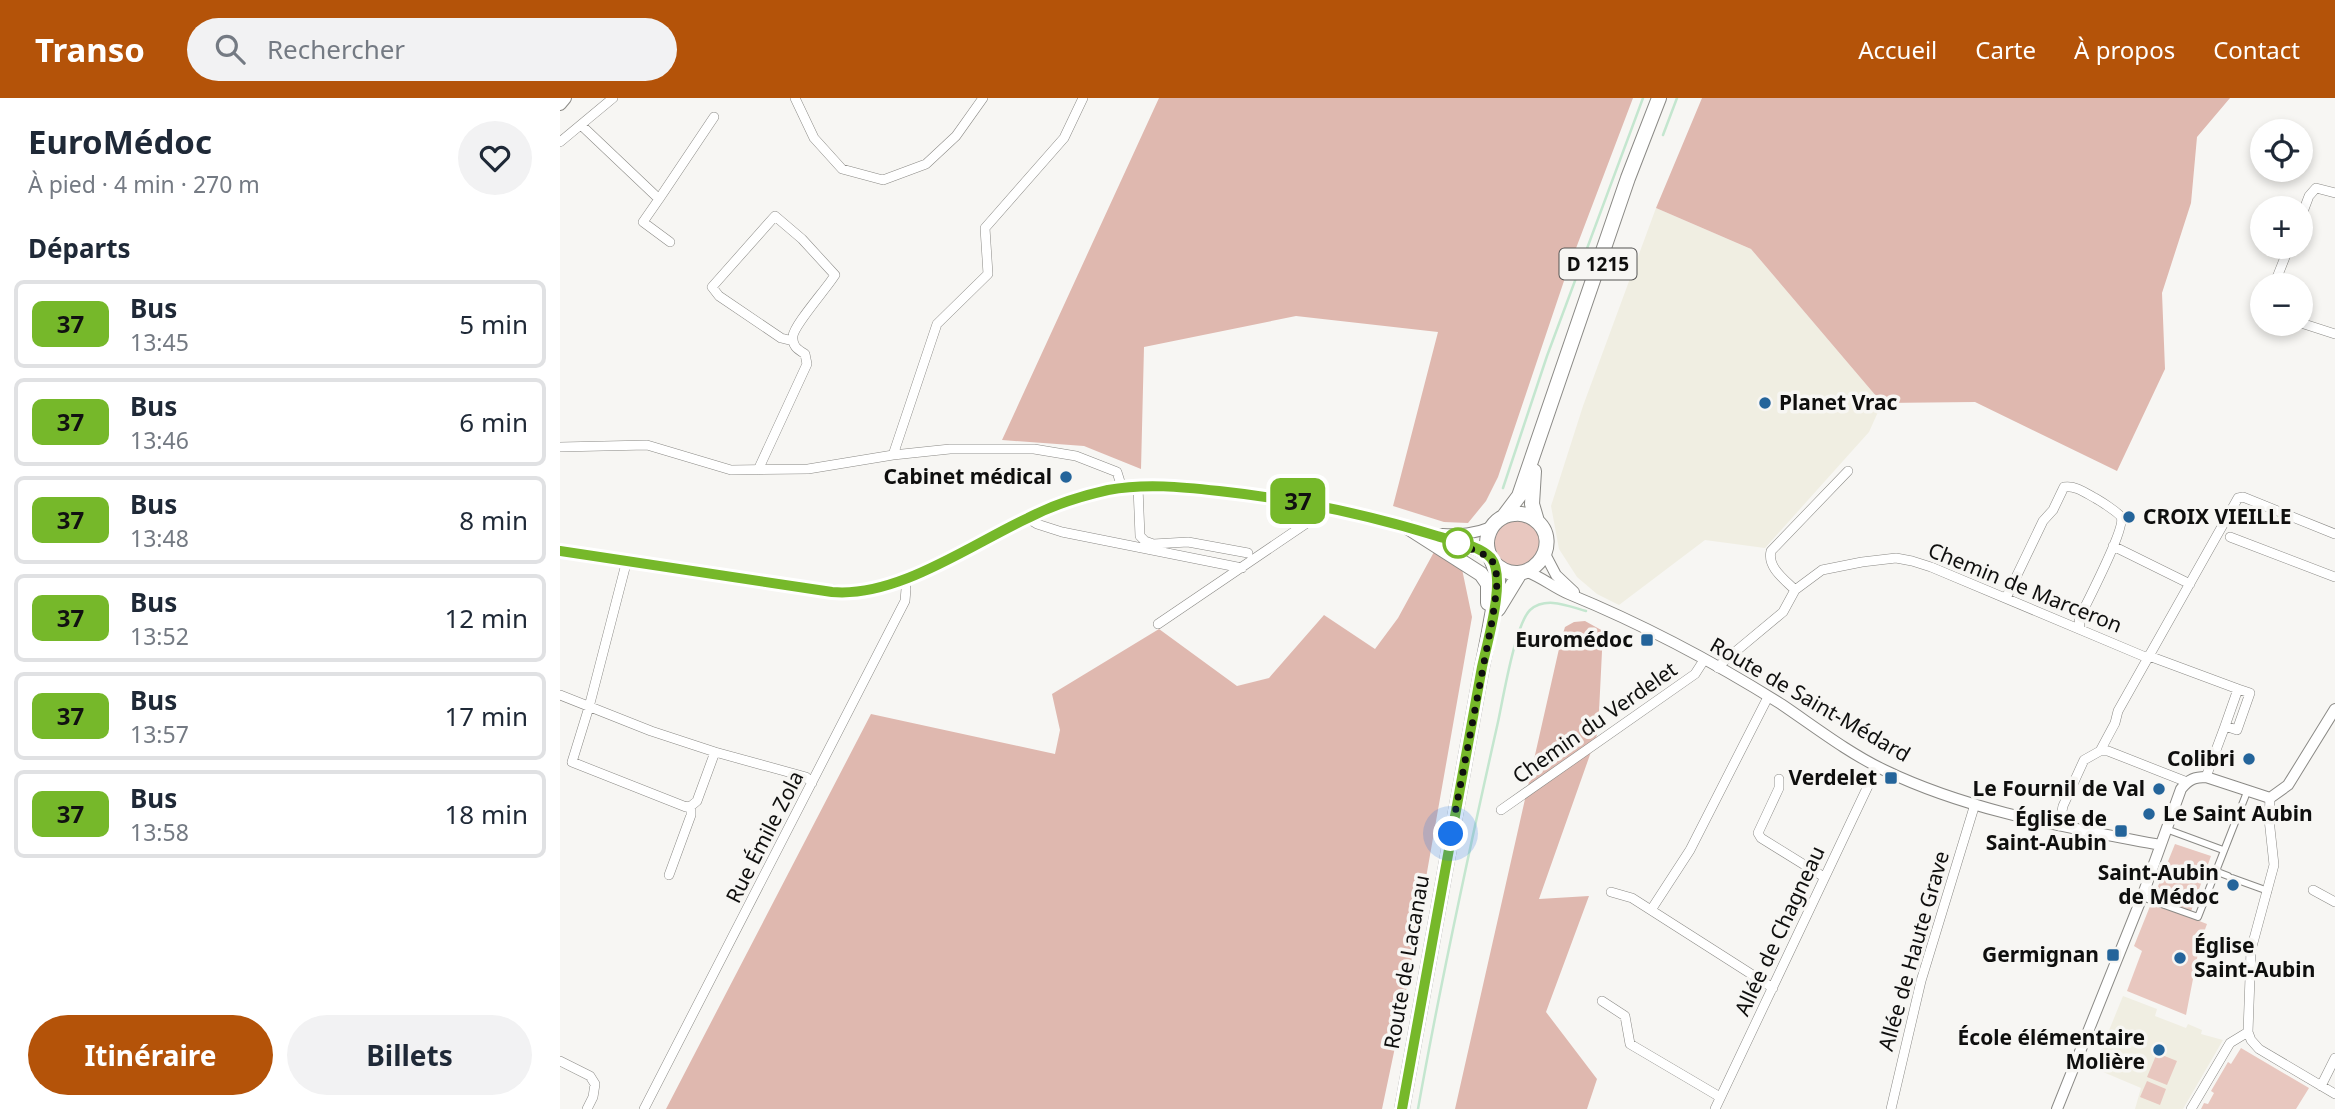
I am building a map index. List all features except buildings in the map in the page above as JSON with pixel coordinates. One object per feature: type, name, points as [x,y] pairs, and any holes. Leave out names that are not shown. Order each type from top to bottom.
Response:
[{"type":"main road","points":[[560,104],[565,98]]},
{"type":"main road","name":"D 1215","points":[[1504,516],[1519,496],[1624,191],[1659,98]]},
{"type":"main road","name":"D 1215","points":[[1537,521],[1532,491],[1541,432]]},
{"type":"main road","points":[[1491,527],[1504,516],[1520,513],[1537,521],[1545,533],[1545,554]]},
{"type":"main road","name":"Route de Lacanau","points":[[1402,1109],[1493,616],[1498,582],[1487,543],[1491,527]]},
{"type":"main road","points":[[1409,528],[1476,570],[1486,581],[1489,593],[1478,691]]},
{"type":"main road","name":"Route de Lacanau","points":[[1493,616],[1523,572],[1538,565],[1545,554]]},
{"type":"main road","points":[[1492,560],[1505,571],[1523,572]]},
{"type":"street","points":[[560,142],[613,98]]},
{"type":"street","points":[[796,98],[814,138],[842,169],[883,180],[926,164],[956,136],[983,98]]},
{"type":"street","points":[[893,455],[937,324],[988,274],[985,228],[1063,138],[1083,98]]},
{"type":"street","points":[[670,242],[643,222],[714,117]]},
{"type":"street","points":[[581,125],[659,199]]},
{"type":"street","points":[[2309,196],[2316,188],[2335,192]]},
{"type":"street","points":[[758,470],[807,364],[804,354],[796,348],[793,341],[795,329],[835,275],[802,239],[775,216],[712,287],[719,296],[781,338],[793,341]]},
{"type":"street","points":[[2313,327],[2335,334]]},
{"type":"street","points":[[560,447],[647,445],[732,470],[808,469],[950,449],[1034,449],[1076,456],[1117,472],[1122,488]]},
{"type":"street","points":[[1795,590],[1773,568],[1770,562],[1771,551],[1848,471]]},
{"type":"street","points":[[2006,598],[2043,521],[2053,510],[2064,487],[2071,486],[2099,499],[2121,518],[2122,524],[2079,619],[2080,629]]},
{"type":"street","points":[[1138,487],[1140,536],[1145,541],[1153,544],[1188,542],[1222,550],[1248,552]]},
{"type":"street","points":[[560,551],[836,592],[873,590],[926,569],[1051,507],[1122,488],[1138,487],[1190,488],[1273,497],[1326,507],[1429,534],[1474,549],[1492,560]]},
{"type":"street","points":[[2100,751],[2115,723],[2118,711],[2238,498],[2243,497],[2335,534]]},
{"type":"street","points":[[1158,624],[1323,512],[1326,507]]},
{"type":"street","points":[[1027,518],[1062,532],[1242,568]]},
{"type":"street","points":[[1429,534],[1462,535],[1491,527]]},
{"type":"street","points":[[2230,537],[2335,577]]},
{"type":"street","points":[[2113,546],[2190,584]]},
{"type":"street","name":"Route de Saint-Médard","points":[[1545,554],[1556,575],[1581,598]]},
{"type":"street","name":"Chemin de Marceron","points":[[1718,668],[1783,612],[1795,590],[1822,570],[1896,558],[1912,561],[2141,656],[2149,656],[2238,688],[2206,777]]},
{"type":"street","points":[[627,560],[572,762],[685,807],[697,801],[715,752]]},
{"type":"street","name":"Route de Saint-Médard","points":[[1523,572],[1538,576],[1567,594],[1606,608],[1704,660],[1768,697],[1845,749],[1877,767],[1975,804],[2059,826],[2160,845]]},
{"type":"street","name":"Rue Émile Zola","points":[[644,1109],[905,601],[904,578]]},
{"type":"street","name":"Chemin du Verdelet","points":[[1501,810],[1695,674],[1704,660]]},
{"type":"street","points":[[560,695],[651,731],[806,777],[813,783]]},
{"type":"street","points":[[1651,910],[1690,850],[1768,697]]},
{"type":"street","points":[[2057,1109],[2143,897],[2181,789],[2196,777],[2206,777],[2270,798],[2285,789],[2335,709]]},
{"type":"street","points":[[2059,826],[2063,806],[2084,760],[2100,751],[2108,751],[2187,782]]},
{"type":"street","name":"Allée de Chagneau","points":[[1715,1109],[1877,767]]},
{"type":"street","points":[[1779,779],[1779,788],[1758,833],[1761,838],[1824,877]]},
{"type":"street","points":[[2143,897],[2197,917],[2247,792]]},
{"type":"street","points":[[2270,798],[2269,819],[2274,865],[2251,950],[2248,1032],[2250,1040],[2259,1049],[2335,1094]]},
{"type":"street","name":"Allée de Haute Grave","points":[[1891,1109],[1921,981],[1975,804]]},
{"type":"street","points":[[669,875],[691,815],[691,806]]},
{"type":"street","points":[[2166,829],[2223,850]]},
{"type":"street","points":[[2215,871],[2268,891]]},
{"type":"street","points":[[2313,890],[2335,902]]},
{"type":"street","points":[[1611,892],[1632,898],[1773,988]]},
{"type":"street","points":[[1602,1002],[1625,1016],[1630,1044],[1720,1097]]},
{"type":"street","points":[[2191,1109],[2230,1043],[2248,1032]]},
{"type":"street","points":[[2320,1086],[2335,1058]]},
{"type":"street","points":[[560,1061],[590,1076],[595,1084],[587,1109]]},
{"type":"shaded area","points":[[1159,98],[1633,98],[1567,272],[1498,477],[1486,501],[1468,523],[1444,522],[1393,506],[1438,332],[1296,316],[1144,347],[1141,469],[1084,446],[1002,440]]},
{"type":"shaded area","points":[[1702,98],[2230,98],[2197,137],[2191,203],[2162,293],[2165,369],[2117,471],[1975,402],[1882,403],[1751,249],[1656,208]]},
{"type":"shaded area","points":[[1656,208],[1751,249],[1882,403],[1869,432],[1765,548],[1705,540],[1619,605],[1597,594],[1577,577],[1559,549],[1551,506],[1583,406]]},
{"type":"shaded area","points":[[1515,518],[1536,528],[1540,537],[1541,551],[1524,567],[1502,564],[1492,550],[1497,529]]},
{"type":"shaded area","points":[[1434,552],[1462,569],[1472,617],[1402,1014],[1382,1109],[666,1109],[871,714],[1055,754],[1060,730],[1052,694],[1159,629],[1237,686],[1269,678],[1324,615],[1375,649],[1398,618]]},
{"type":"shaded area","points":[[1585,621],[1603,631],[1598,732],[1539,899],[1589,896],[1546,1012],[1597,1079],[1587,1109],[1455,1109],[1561,640],[1565,627],[1574,622]]},
{"type":"shaded area","points":[[2175,844],[2211,856],[2189,917],[2207,924],[2200,943],[2186,1015],[2127,991],[2142,951],[2134,946]]},
{"type":"shaded area","name":"École élémentaire Molière","points":[[2123,996],[2157,1009],[2155,1016],[2186,1028],[2188,1024],[2202,1030],[2201,1034],[2223,1040],[2183,1109],[2135,1109],[2141,1088],[2096,1069],[2097,1060]]},
{"type":"shaded area","points":[[2241,1048],[2309,1088],[2296,1109],[2201,1109],[2204,1103],[2208,1104],[2214,1093],[2211,1091],[2228,1062],[2231,1064]]},
{"type":"shaded area","points":[[2157,1053],[2177,1061],[2167,1085],[2147,1077]]},
{"type":"shaded area","points":[[2147,1081],[2166,1089],[2160,1105],[2140,1097]]},
{"type":"waterway","points":[[1503,488],[1547,356],[1643,98]]},
{"type":"waterway","points":[[1663,135],[1677,98]]},
{"type":"waterway","points":[[1418,1109],[1456,915],[1519,631],[1530,610],[1536,606],[1557,603],[1586,611]]},
{"type":"bus line","name":"37","points":[[560,551],[832,592],[863,591],[896,583],[1051,507],[1108,490],[1176,486],[1301,501],[1429,534],[1483,552],[1490,557],[1497,572],[1497,589],[1402,1109]]},
{"type":"place","name":"Planet Vrac","points":[[1765,403]]},
{"type":"place","name":"Cabinet médical","points":[[1066,477]]},
{"type":"place","name":"CROIX VIEILLE","points":[[2129,517]]},
{"type":"place","name":"Euromédoc","points":[[1647,640]]},
{"type":"place","name":"Colibri","points":[[2249,759]]},
{"type":"place","name":"Verdelet","points":[[1891,778]]},
{"type":"place","name":"Le Fournil de Val","points":[[2159,789]]},
{"type":"place","name":"Le Saint Aubin","points":[[2149,814]]},
{"type":"place","name":"Église de Saint-Aubin","points":[[2121,831]]},
{"type":"place","name":"Saint-Aubin de Médoc","points":[[2233,885]]},
{"type":"place","name":"Germignan","points":[[2113,955]]},
{"type":"place","name":"Église Saint-Aubin","points":[[2180,958]]},
{"type":"place","name":"École élémentaire Molière","points":[[2159,1050]]},
{"type":"route","points":[[1451,834],[1498,582],[1490,557],[1454,542],[1458,543]]}]
